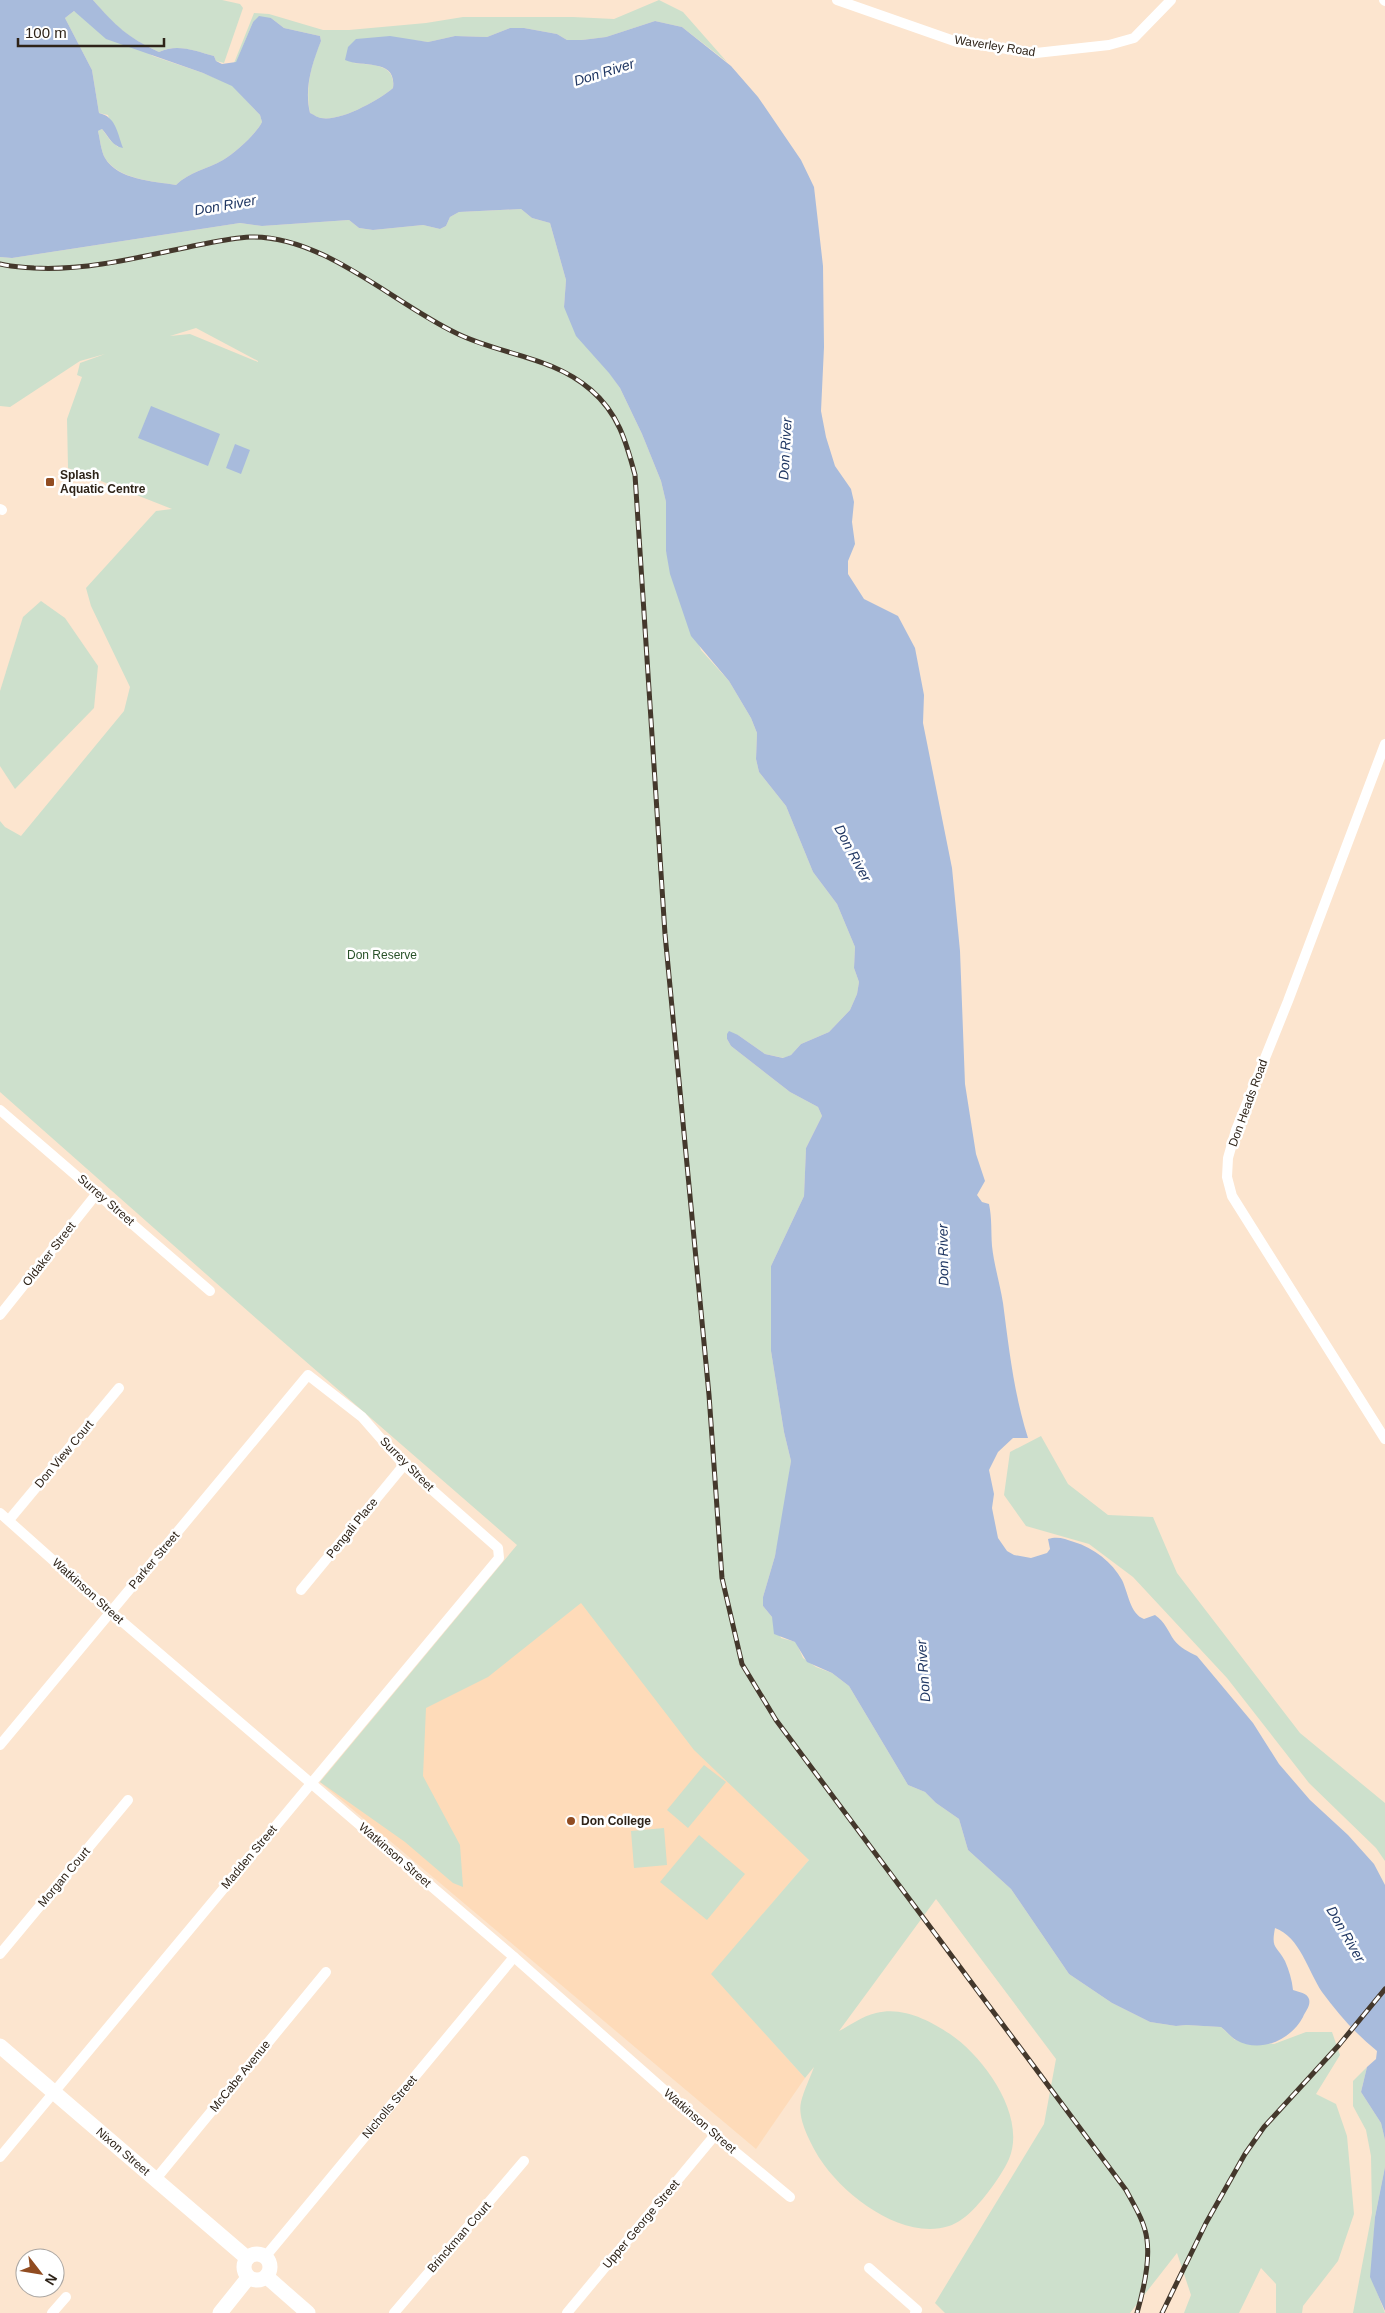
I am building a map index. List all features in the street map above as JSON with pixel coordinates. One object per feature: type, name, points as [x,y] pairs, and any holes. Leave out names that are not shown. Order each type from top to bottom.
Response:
[{"type":"street","name":"Waverley Road","points":[[838,0],[957,42],[1036,53],[1109,44],[1134,38],[1171,0]]},
{"type":"street","name":"Don Heads Road","points":[[1385,744],[1288,1001],[1236,1130],[1228,1158],[1227,1177],[1232,1196],[1385,1440]]},
{"type":"street","name":"Surrey Street","points":[[0,1110],[98,1192],[179,1266],[210,1291]]},
{"type":"street","name":"Oldaker Street","points":[[0,1315],[98,1192]]},
{"type":"street","name":"Surrey Street","points":[[308,1375],[362,1417],[404,1465],[498,1548],[500,1558]]},
{"type":"street","name":"Parker Street","points":[[0,1745],[308,1375]]},
{"type":"street","name":"Don View Court","points":[[9,1520],[119,1388]]},
{"type":"street","name":"Pengali Place","points":[[301,1590],[404,1465]]},
{"type":"street","name":"Watkinson Street","points":[[0,1513],[111,1612],[514,1957],[715,2135],[790,2197]]},
{"type":"street","name":"Madden Street","points":[[0,2157],[500,1558]]},
{"type":"street","name":"Morgan Court","points":[[0,1954],[128,1800]]},
{"type":"street","name":"Nicholls Street","points":[[265,2256],[514,1957]]},
{"type":"street","name":"McCabe Avenue","points":[[155,2180],[326,1972]]},
{"type":"street","name":"Nixon Street","points":[[0,2046],[247,2258]]},
{"type":"street","name":"Upper George Street","points":[[567,2313],[715,2135]]},
{"type":"street","name":"Brinckman Court","points":[[394,2313],[524,2161]]},
{"type":"street","points":[[248,2278],[244,2270],[247,2258],[256,2254],[265,2256],[270,2265],[267,2277]]},
{"type":"street","points":[[869,2268],[917,2310],[915,2313]]},
{"type":"street","points":[[248,2278],[260,2280],[267,2277]]},
{"type":"street","points":[[267,2277],[308,2313]]},
{"type":"street","points":[[220,2313],[248,2278]]},
{"type":"street","points":[[52,2313],[66,2297]]},
{"type":"shaded area","name":"Don College","points":[[518,1545],[581,1602],[809,1860],[712,1974],[805,2078],[756,2149],[320,1782]]},
{"type":"green space","points":[[93,0],[222,0],[240,4],[243,8],[224,63],[216,61],[214,56],[193,50],[172,48],[159,52],[123,31]]},
{"type":"green space","points":[[659,0],[683,12],[727,62],[682,27],[655,21],[606,37],[582,40],[567,40],[557,34],[524,28],[510,28],[487,37],[455,36],[428,42],[412,40],[353,63],[374,65],[386,70],[391,74],[393,88],[359,109],[338,117],[329,118],[320,118],[310,113],[309,104],[310,76],[314,58],[321,41],[320,36],[284,28],[271,18],[253,22],[236,63],[234,63],[254,13],[269,14],[323,30],[349,30],[426,23],[463,17],[614,19]]},
{"type":"green space","points":[[74,11],[153,56],[232,85],[260,115],[262,122],[259,127],[228,157],[198,171],[176,185],[137,178],[119,171],[111,165],[102,152],[98,131],[102,129],[118,147],[108,115],[99,113],[92,70],[65,18]]},
{"type":"green space","name":"Don Reserve","points":[[521,209],[532,218],[550,223],[566,280],[564,307],[620,388],[642,434],[661,481],[666,502],[666,551],[701,650],[729,681],[751,718],[757,733],[756,759],[759,772],[786,806],[813,872],[837,904],[855,947],[854,968],[859,982],[857,994],[850,1010],[829,1032],[801,1044],[791,1055],[784,1058],[765,1054],[738,1035],[727,1039],[731,1046],[790,1092],[818,1107],[822,1116],[806,1148],[804,1196],[771,1266],[771,1351],[784,1432],[791,1461],[785,1509],[775,1556],[763,1597],[763,1606],[772,1617],[781,1638],[796,1642],[803,1658],[816,1667],[832,1673],[849,1686],[908,1785],[925,1792],[936,1803],[959,1819],[968,1850],[1011,1889],[1069,1974],[1112,2003],[1150,2022],[1176,2026],[1221,2027],[1235,2040],[1274,2044],[1306,2032],[1332,2032],[1340,2055],[1316,2094],[1336,2104],[1347,2136],[1354,2214],[1338,2261],[1303,2306],[1302,2313],[1276,2313],[1276,2284],[1261,2268],[1239,2313],[1184,2313],[1191,2295],[1177,2253],[1130,2313],[945,2313],[935,2303],[1044,2124],[1056,2059],[936,1899],[839,2031],[871,2014],[896,2011],[924,2019],[950,2034],[976,2057],[999,2089],[1012,2125],[1013,2142],[1009,2159],[985,2196],[966,2216],[949,2226],[931,2229],[913,2227],[894,2221],[876,2212],[844,2187],[820,2159],[809,2139],[801,2116],[801,2102],[814,2067],[805,2078],[711,1974],[809,1860],[694,1750],[581,1603],[488,1677],[426,1708],[423,1776],[460,1845],[463,1887],[453,1883],[405,1842],[320,1782],[517,1545],[0,1092],[0,821],[5,827],[21,836],[124,711],[130,687],[91,606],[86,588],[156,511],[172,509],[68,468],[67,419],[82,377],[77,375],[80,363],[105,354],[80,361],[10,407],[0,406],[0,257],[12,258],[240,223],[262,226],[349,220],[359,228],[373,230],[423,225],[440,229],[446,226],[450,217],[459,212]],"holes":[[[196,328],[258,361],[190,334],[170,336]]]},
{"type":"green space","points":[[41,601],[65,618],[98,666],[94,708],[15,789],[0,766],[0,691],[23,617]]},
{"type":"green space","points":[[1041,1436],[1068,1484],[1108,1515],[1153,1517],[1177,1573],[1300,1733],[1385,1803],[1385,1861],[1376,1848],[1309,1783],[1227,1678],[1133,1577],[1089,1544],[1026,1526],[1004,1495],[1010,1452]]},
{"type":"green space","points":[[704,1765],[726,1782],[688,1828],[667,1810]]},
{"type":"green space","points":[[664,1828],[667,1865],[634,1868],[631,1831]]},
{"type":"green space","points":[[699,1835],[745,1874],[707,1920],[660,1882]]},
{"type":"green space","points":[[1367,2067],[1361,2092],[1381,2123],[1385,2140],[1385,2167],[1375,2217],[1371,2277],[1385,2313],[1353,2313],[1372,2213],[1371,2156],[1366,2130],[1353,2106],[1353,2081]]},
{"type":"water","name":"Don River","points":[[0,0],[93,0],[123,30],[148,47],[159,52],[173,48],[193,50],[214,56],[216,61],[222,64],[236,62],[253,22],[259,16],[271,18],[284,28],[320,36],[321,41],[308,85],[308,104],[310,113],[321,118],[338,117],[359,109],[393,88],[393,79],[390,72],[384,68],[345,60],[348,47],[356,39],[390,36],[428,42],[455,36],[487,37],[510,28],[524,28],[557,34],[567,40],[582,40],[606,37],[655,21],[682,27],[731,66],[758,97],[801,160],[814,187],[823,266],[824,347],[821,411],[826,437],[835,466],[851,489],[854,502],[852,522],[855,544],[848,561],[848,574],[864,599],[898,616],[915,648],[924,695],[923,723],[952,868],[960,951],[965,1084],[976,1154],[985,1181],[977,1195],[982,1202],[989,1204],[992,1246],[1003,1303],[1012,1371],[1028,1438],[1013,1438],[998,1452],[989,1470],[994,1494],[992,1508],[998,1538],[1007,1551],[1014,1555],[1031,1558],[1047,1553],[1050,1549],[1048,1539],[1052,1538],[1071,1541],[1089,1548],[1102,1556],[1118,1573],[1132,1608],[1139,1616],[1144,1619],[1155,1615],[1164,1624],[1176,1643],[1197,1656],[1253,1723],[1279,1764],[1310,1800],[1348,1835],[1374,1864],[1385,1885],[1385,2140],[1381,2123],[1361,2092],[1367,2067],[1376,2059],[1377,2051],[1355,2031],[1328,2000],[1317,1984],[1303,1955],[1284,1932],[1275,1928],[1275,1946],[1286,1964],[1293,1990],[1306,1995],[1309,1999],[1309,2004],[1298,2025],[1283,2038],[1274,2042],[1255,2046],[1234,2039],[1221,2027],[1176,2026],[1150,2022],[1112,2003],[1069,1974],[1011,1889],[968,1850],[959,1819],[936,1803],[925,1792],[908,1785],[849,1686],[832,1673],[807,1662],[795,1642],[774,1634],[772,1617],[763,1606],[763,1597],[775,1556],[791,1461],[784,1432],[771,1351],[771,1266],[804,1196],[806,1148],[822,1116],[818,1107],[790,1092],[731,1046],[727,1039],[727,1034],[729,1031],[765,1054],[783,1058],[791,1055],[801,1044],[829,1032],[850,1010],[857,994],[859,982],[854,968],[855,947],[837,904],[813,872],[786,806],[759,772],[756,759],[757,733],[751,718],[729,681],[691,636],[670,574],[666,551],[666,502],[661,481],[642,434],[620,388],[576,336],[564,307],[566,280],[550,223],[532,218],[521,209],[459,212],[450,217],[446,226],[440,229],[423,225],[373,230],[359,228],[349,220],[262,226],[240,223],[12,258],[0,257]],"holes":[[[74,11],[106,39],[203,73],[232,86],[260,115],[262,122],[250,137],[228,157],[198,171],[176,185],[137,178],[118,171],[105,158],[98,131],[102,129],[113,143],[123,148],[112,122],[105,115],[99,113],[92,70],[65,18]]]},
{"type":"water","points":[[151,406],[220,434],[208,466],[138,438]]},
{"type":"water","points":[[235,444],[250,450],[241,474],[226,468]]},
{"type":"water","points":[[1385,2167],[1385,2311],[1370,2277],[1375,2217]]},
{"type":"railway","points":[[0,264],[34,268],[75,267],[116,262],[237,238],[277,239],[304,247],[331,259],[456,333],[560,370],[591,390],[608,408],[620,428],[635,475],[665,934],[709,1395],[722,1578],[742,1664],[776,1720],[1126,2190],[1142,2220],[1148,2249],[1144,2286],[1137,2313]]},
{"type":"railway","points":[[1162,2313],[1206,2223],[1245,2154],[1264,2127],[1339,2045],[1385,1989]]},
{"type":"place","name":"Splash Aquatic Centre","points":[[50,482]]},
{"type":"place","name":"Don College","points":[[571,1821]]}]
